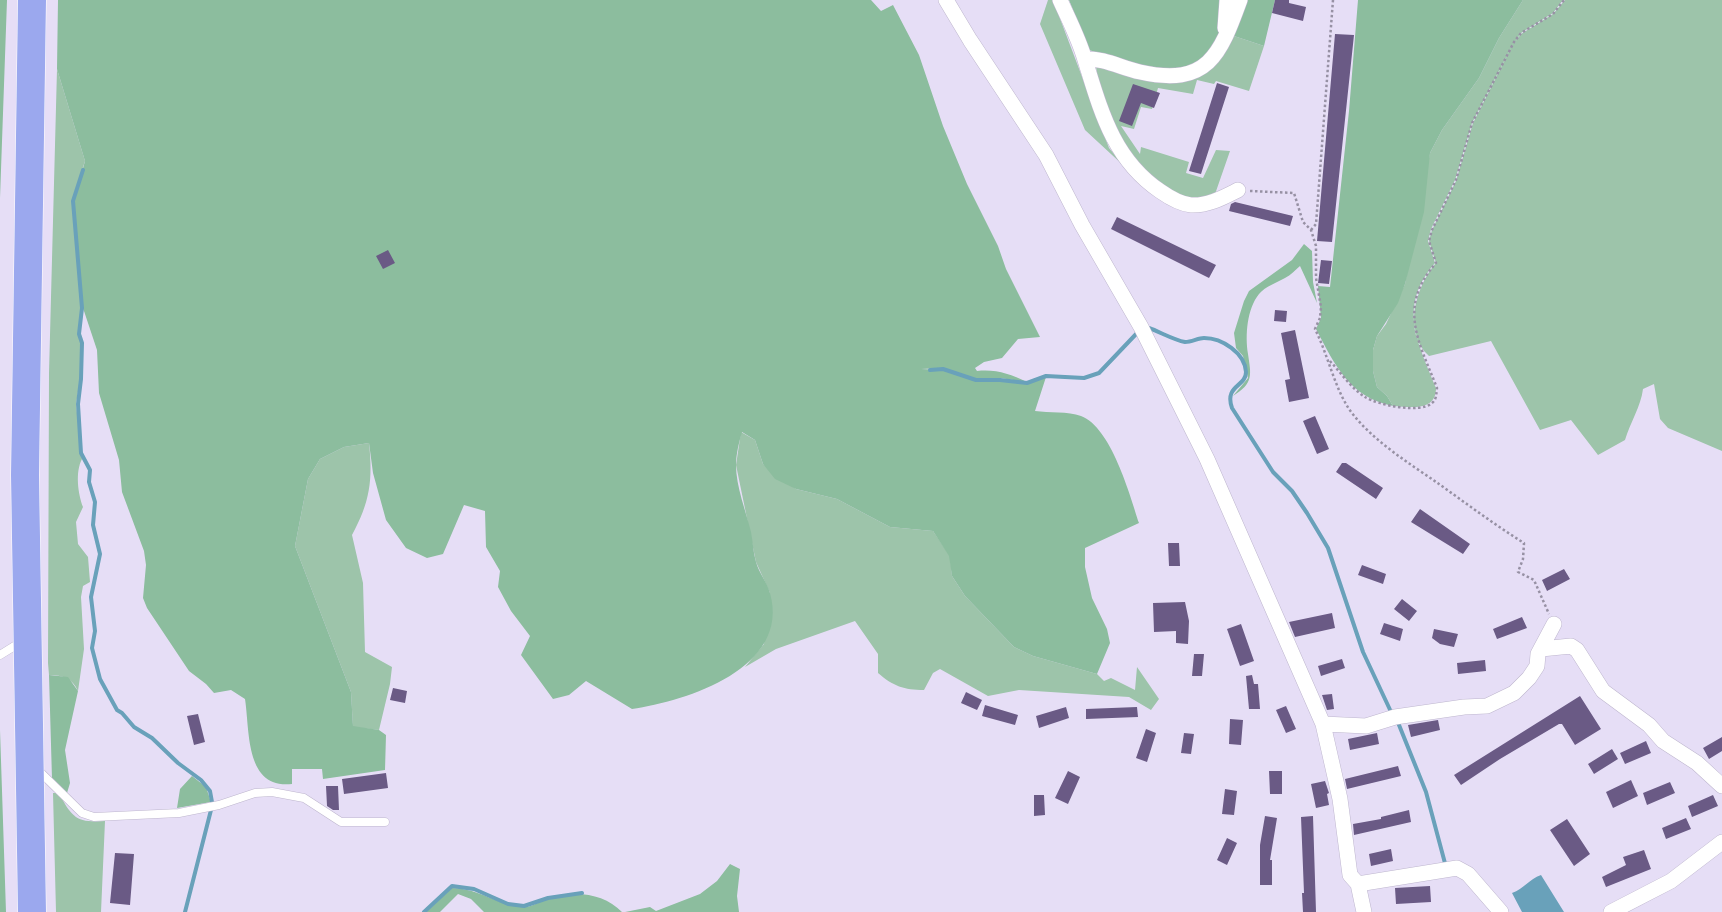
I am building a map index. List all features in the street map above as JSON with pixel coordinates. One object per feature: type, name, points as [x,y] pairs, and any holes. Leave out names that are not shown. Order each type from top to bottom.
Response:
[{"type":"highway","points":[[32,0],[25,475],[32,912]]},
{"type":"street","points":[[946,0],[970,40],[1041,146],[1082,225],[1141,327],[1207,459],[1323,724],[1340,799],[1350,875],[1358,884],[1364,912]]},
{"type":"street","points":[[1060,0],[1085,59],[1105,120],[1116,146],[1152,186],[1172,199],[1192,205],[1209,203],[1238,190]]},
{"type":"street","points":[[1225,40],[1227,0]]},
{"type":"street","points":[[1085,59],[1098,58],[1140,72],[1184,75],[1206,66],[1219,51],[1240,0]]},
{"type":"street","points":[[1323,724],[1366,726],[1395,717],[1464,707],[1487,706],[1521,687],[1537,666],[1538,654],[1554,624]]},
{"type":"street","points":[[1541,649],[1571,646],[1577,650],[1603,691],[1649,725],[1663,740],[1697,763],[1722,786]]},
{"type":"street","points":[[1611,912],[1671,881],[1722,842]]},
{"type":"street","points":[[1358,884],[1457,868],[1468,874],[1501,912]]},
{"type":"lane","points":[[0,655],[28,639]]},
{"type":"lane","points":[[29,762],[82,813],[94,817],[179,813],[219,805],[238,797],[255,793],[272,792],[304,798],[341,822],[385,822]]},
{"type":"path","points":[[1311,230],[1316,224],[1334,0]]},
{"type":"path","points":[[1330,360],[1355,389],[1378,404],[1393,407],[1417,407],[1432,403],[1436,396],[1436,388],[1416,336],[1415,322],[1417,294],[1426,274],[1436,263],[1429,241],[1432,230],[1456,180],[1472,123],[1514,42],[1521,33],[1553,14],[1564,0]]},
{"type":"path","points":[[1238,190],[1294,193],[1303,222],[1311,230],[1316,246],[1316,278],[1321,307],[1320,318],[1315,329],[1330,360],[1337,385],[1348,407],[1375,436],[1524,543],[1523,559],[1518,572],[1534,580],[1554,624]]},
{"type":"green space","points":[[0,0],[7,0],[0,198]]},
{"type":"green space","points":[[58,0],[871,0],[881,11],[893,5],[919,55],[943,126],[967,184],[1040,337],[1018,339],[1002,358],[984,362],[975,368],[977,371],[1003,373],[1027,382],[1000,378],[976,379],[943,368],[921,369],[943,370],[975,381],[1027,384],[1046,377],[1035,411],[1076,414],[1092,423],[1101,433],[1118,463],[1139,523],[1085,548],[1085,567],[1092,598],[1107,629],[1110,643],[1097,674],[1033,656],[1014,647],[965,596],[952,576],[949,556],[933,531],[890,527],[837,499],[796,489],[775,479],[763,464],[755,440],[742,432],[736,461],[736,473],[751,532],[756,562],[770,593],[772,619],[765,642],[750,661],[730,676],[705,689],[655,705],[632,709],[586,681],[569,695],[553,699],[521,655],[530,636],[511,611],[498,587],[500,571],[486,547],[485,511],[464,505],[443,554],[427,558],[406,548],[386,520],[373,473],[369,443],[344,447],[320,459],[308,479],[295,546],[351,692],[353,726],[379,730],[386,735],[385,770],[323,779],[322,769],[292,769],[292,784],[277,783],[266,777],[258,768],[253,756],[245,699],[231,690],[214,693],[189,671],[147,608],[143,598],[146,565],[144,551],[122,492],[119,460],[99,393],[97,350],[83,308],[74,201],[85,161],[57,69]]},
{"type":"green space","points":[[1048,0],[1053,0],[1109,148],[1125,167],[1085,130],[1040,24]]},
{"type":"green space","points":[[1069,0],[1221,0],[1219,34],[1203,61],[1177,70],[1144,67],[1089,50]]},
{"type":"green space","points":[[1244,0],[1275,0],[1264,46],[1231,35]]},
{"type":"green space","points":[[1358,0],[1523,0],[1499,38],[1479,78],[1442,130],[1430,153],[1424,212],[1405,284],[1398,303],[1377,336],[1373,350],[1373,371],[1377,387],[1387,396],[1393,406],[1378,402],[1365,395],[1345,378],[1316,329],[1321,318],[1318,286],[1330,287],[1349,111]]},
{"type":"green space","points":[[1523,0],[1563,0],[1553,13],[1521,33],[1515,42],[1521,34],[1553,14],[1565,0],[1722,0],[1722,451],[1668,428],[1660,419],[1654,384],[1643,389],[1625,440],[1598,455],[1571,420],[1540,430],[1491,341],[1429,356],[1417,338],[1436,388],[1435,396],[1427,405],[1414,407],[1393,406],[1387,396],[1377,387],[1373,371],[1373,350],[1377,336],[1386,324],[1405,284],[1430,153],[1442,130],[1479,78],[1499,38]],"holes":[[[1514,42],[1473,123],[1456,181],[1432,230],[1429,241],[1436,263],[1418,296],[1414,319],[1414,310],[1417,295],[1423,279],[1435,263],[1428,241],[1431,229],[1455,180],[1472,123]]]},
{"type":"green space","points":[[1231,35],[1264,46],[1249,91],[1216,81],[1214,84],[1197,80],[1193,94],[1158,88],[1152,109],[1141,107],[1134,129],[1121,126],[1140,154],[1141,147],[1189,162],[1186,173],[1203,178],[1216,150],[1230,151],[1214,197],[1185,199],[1170,193],[1121,147],[1098,82],[1096,66]]},
{"type":"green space","points":[[57,69],[85,161],[72,201],[81,308],[78,334],[81,343],[80,379],[76,404],[82,459],[78,470],[78,483],[83,507],[76,522],[78,544],[88,557],[90,582],[83,586],[81,597],[84,649],[78,691],[70,680],[49,675],[48,663],[49,373]]},
{"type":"green space","points":[[1304,244],[1312,251],[1313,282],[1317,303],[1300,266],[1259,294],[1252,307],[1248,322],[1247,347],[1250,378],[1245,387],[1233,396],[1248,378],[1243,356],[1236,348],[1234,333],[1244,301],[1249,291],[1292,260]]},
{"type":"green space","points":[[741,432],[755,440],[763,464],[796,489],[837,499],[890,527],[933,531],[950,556],[952,576],[965,596],[1014,647],[1033,656],[1097,674],[1104,681],[1111,678],[1135,690],[1137,667],[1159,699],[1151,710],[1129,697],[1019,690],[988,696],[940,669],[933,673],[924,690],[905,688],[894,684],[878,673],[878,654],[855,621],[776,649],[745,667],[764,644],[770,593],[756,562],[736,465]]},
{"type":"green space","points":[[369,443],[371,468],[369,491],[363,512],[352,535],[363,583],[365,652],[392,667],[379,730],[353,727],[351,692],[295,546],[308,479],[320,459],[344,447]]},
{"type":"green space","points":[[49,675],[68,677],[78,691],[65,750],[70,783],[67,793],[52,779]]},
{"type":"green space","points":[[0,730],[6,912],[0,912]]},
{"type":"green space","points":[[192,776],[206,787],[211,802],[177,808],[180,789]]},
{"type":"green space","points":[[53,793],[59,793],[76,817],[88,821],[105,821],[101,912],[56,912]]},
{"type":"green space","points":[[730,864],[740,869],[737,896],[739,912],[625,912],[650,907],[656,911],[700,894],[717,881]]},
{"type":"green space","points":[[452,888],[472,891],[513,906],[522,907],[531,906],[547,899],[567,894],[587,895],[606,900],[622,912],[484,912],[471,899],[458,894],[440,912],[426,912]]},
{"type":"water","points":[[1541,875],[1564,912],[1522,912],[1512,893]]},
{"type":"building","points":[[1275,0],[1289,0],[1289,3],[1306,7],[1303,21],[1272,13]]},
{"type":"building","points":[[1335,34],[1354,35],[1332,242],[1317,241]]},
{"type":"building","points":[[1217,83],[1229,87],[1201,174],[1189,171]]},
{"type":"building","points":[[1133,84],[1160,93],[1154,108],[1141,103],[1132,126],[1119,121]]},
{"type":"building","points":[[1235,202],[1293,216],[1290,226],[1229,211],[1231,204]]},
{"type":"building","points":[[1117,217],[1216,265],[1209,278],[1111,229]]},
{"type":"building","points":[[388,250],[395,263],[383,269],[376,256]]},
{"type":"building","points":[[1321,260],[1332,261],[1329,284],[1318,283]]},
{"type":"building","points":[[1275,310],[1287,311],[1286,322],[1274,321]]},
{"type":"building","points":[[1295,330],[1309,398],[1289,402],[1285,380],[1290,379],[1281,333]]},
{"type":"building","points":[[1315,416],[1329,449],[1317,454],[1303,421]]},
{"type":"building","points":[[1342,463],[1346,463],[1383,488],[1376,499],[1336,472]]},
{"type":"building","points":[[1420,509],[1470,544],[1463,554],[1411,522]]},
{"type":"building","points":[[1168,543],[1179,543],[1180,566],[1169,566]]},
{"type":"building","points":[[1362,565],[1386,574],[1383,584],[1358,575]]},
{"type":"building","points":[[1564,569],[1570,579],[1547,591],[1542,580]]},
{"type":"building","points":[[1402,599],[1417,611],[1409,621],[1394,609]]},
{"type":"building","points":[[1185,602],[1189,621],[1188,644],[1176,643],[1176,631],[1154,632],[1153,603]]},
{"type":"building","points":[[1332,613],[1335,628],[1295,637],[1289,622]]},
{"type":"building","points":[[1522,617],[1527,628],[1497,639],[1493,629]]},
{"type":"building","points":[[1384,623],[1403,629],[1400,641],[1380,634]]},
{"type":"building","points":[[1241,624],[1254,661],[1240,666],[1227,629]]},
{"type":"building","points":[[1434,629],[1458,634],[1454,647],[1440,644],[1432,638]]},
{"type":"building","points":[[1194,654],[1204,654],[1202,676],[1192,676]]},
{"type":"building","points":[[1342,659],[1345,668],[1321,676],[1318,666]]},
{"type":"building","points":[[1485,660],[1486,671],[1458,674],[1457,663]]},
{"type":"building","points":[[1252,675],[1254,684],[1258,684],[1260,709],[1249,709],[1246,676]]},
{"type":"building","points":[[393,688],[407,691],[405,703],[390,700]]},
{"type":"building","points":[[966,692],[982,700],[977,710],[961,703]]},
{"type":"building","points":[[1332,694],[1334,709],[1327,710],[1322,695]]},
{"type":"building","points":[[1580,696],[1601,729],[1575,745],[1562,724],[1559,724],[1461,785],[1454,775]]},
{"type":"building","points":[[985,705],[1018,715],[1015,725],[982,716]]},
{"type":"building","points":[[1286,706],[1296,729],[1286,733],[1276,710]]},
{"type":"building","points":[[1066,707],[1069,718],[1039,728],[1036,716]]},
{"type":"building","points":[[1137,707],[1138,717],[1086,719],[1086,709]]},
{"type":"building","points":[[198,714],[205,742],[194,745],[187,716]]},
{"type":"building","points":[[1230,719],[1243,720],[1241,745],[1229,744]]},
{"type":"building","points":[[1438,720],[1440,730],[1411,737],[1408,725]]},
{"type":"building","points":[[1146,729],[1156,733],[1147,762],[1136,758]]},
{"type":"building","points":[[1184,733],[1194,734],[1191,754],[1181,753]]},
{"type":"building","points":[[1377,733],[1379,744],[1350,750],[1348,739]]},
{"type":"building","points":[[1722,737],[1722,751],[1709,759],[1703,748]]},
{"type":"building","points":[[1646,741],[1651,753],[1625,764],[1620,753]]},
{"type":"building","points":[[1612,749],[1618,759],[1594,774],[1588,764]]},
{"type":"building","points":[[1398,766],[1401,776],[1347,789],[1345,779]]},
{"type":"building","points":[[1068,771],[1080,777],[1068,804],[1055,798]]},
{"type":"building","points":[[1269,771],[1282,771],[1282,794],[1270,794]]},
{"type":"building","points":[[386,773],[388,788],[344,794],[342,779]]},
{"type":"building","points":[[1631,780],[1638,796],[1613,808],[1606,792]]},
{"type":"building","points":[[1325,781],[1329,793],[1327,794],[1329,805],[1316,808],[1311,784]]},
{"type":"building","points":[[1670,782],[1675,793],[1647,805],[1643,793]]},
{"type":"building","points":[[326,786],[338,786],[339,810],[333,810],[327,806]]},
{"type":"building","points":[[1225,789],[1237,791],[1234,815],[1222,814]]},
{"type":"building","points":[[1034,795],[1044,795],[1045,815],[1034,816]]},
{"type":"building","points":[[1713,795],[1718,806],[1692,817],[1688,806]]},
{"type":"building","points":[[1409,810],[1411,822],[1354,835],[1353,824],[1381,819],[1381,817]]},
{"type":"building","points":[[1265,816],[1277,818],[1270,860],[1272,860],[1272,885],[1260,885],[1260,845]]},
{"type":"building","points":[[1313,816],[1316,912],[1303,912],[1301,817]]},
{"type":"building","points":[[1686,818],[1691,829],[1666,839],[1662,828]]},
{"type":"building","points":[[1567,819],[1590,854],[1574,866],[1550,830]]},
{"type":"building","points":[[1227,838],[1237,843],[1227,865],[1217,860]]},
{"type":"building","points":[[1391,849],[1393,861],[1371,866],[1369,854]]},
{"type":"building","points":[[1644,850],[1651,869],[1606,887],[1602,877],[1626,865],[1623,857]]},
{"type":"building","points":[[115,853],[134,854],[130,905],[110,903]]},
{"type":"building","points":[[1430,886],[1431,902],[1396,904],[1395,888]]},
{"type":"waterway","points":[[83,170],[73,201],[82,308],[79,334],[82,343],[81,379],[78,404],[81,453],[90,470],[89,482],[95,502],[93,525],[100,554],[91,597],[95,631],[92,648],[100,679],[117,710],[134,727],[152,738],[178,763],[201,780],[210,791],[212,802]]},
{"type":"waterway","points":[[1149,328],[1185,342],[1204,338],[1218,341],[1231,348],[1242,359],[1245,365],[1245,377],[1233,390],[1230,400],[1232,408],[1273,472],[1292,491],[1328,548],[1363,652],[1392,714]]},
{"type":"waterway","points":[[930,370],[943,369],[976,380],[1027,383],[1046,376],[1084,378],[1099,373],[1138,332]]},
{"type":"waterway","points":[[1397,720],[1426,792],[1446,867]]},
{"type":"waterway","points":[[185,912],[211,810]]},
{"type":"waterway","points":[[424,912],[452,886],[474,889],[508,904],[524,906],[548,898],[582,893]]}]
